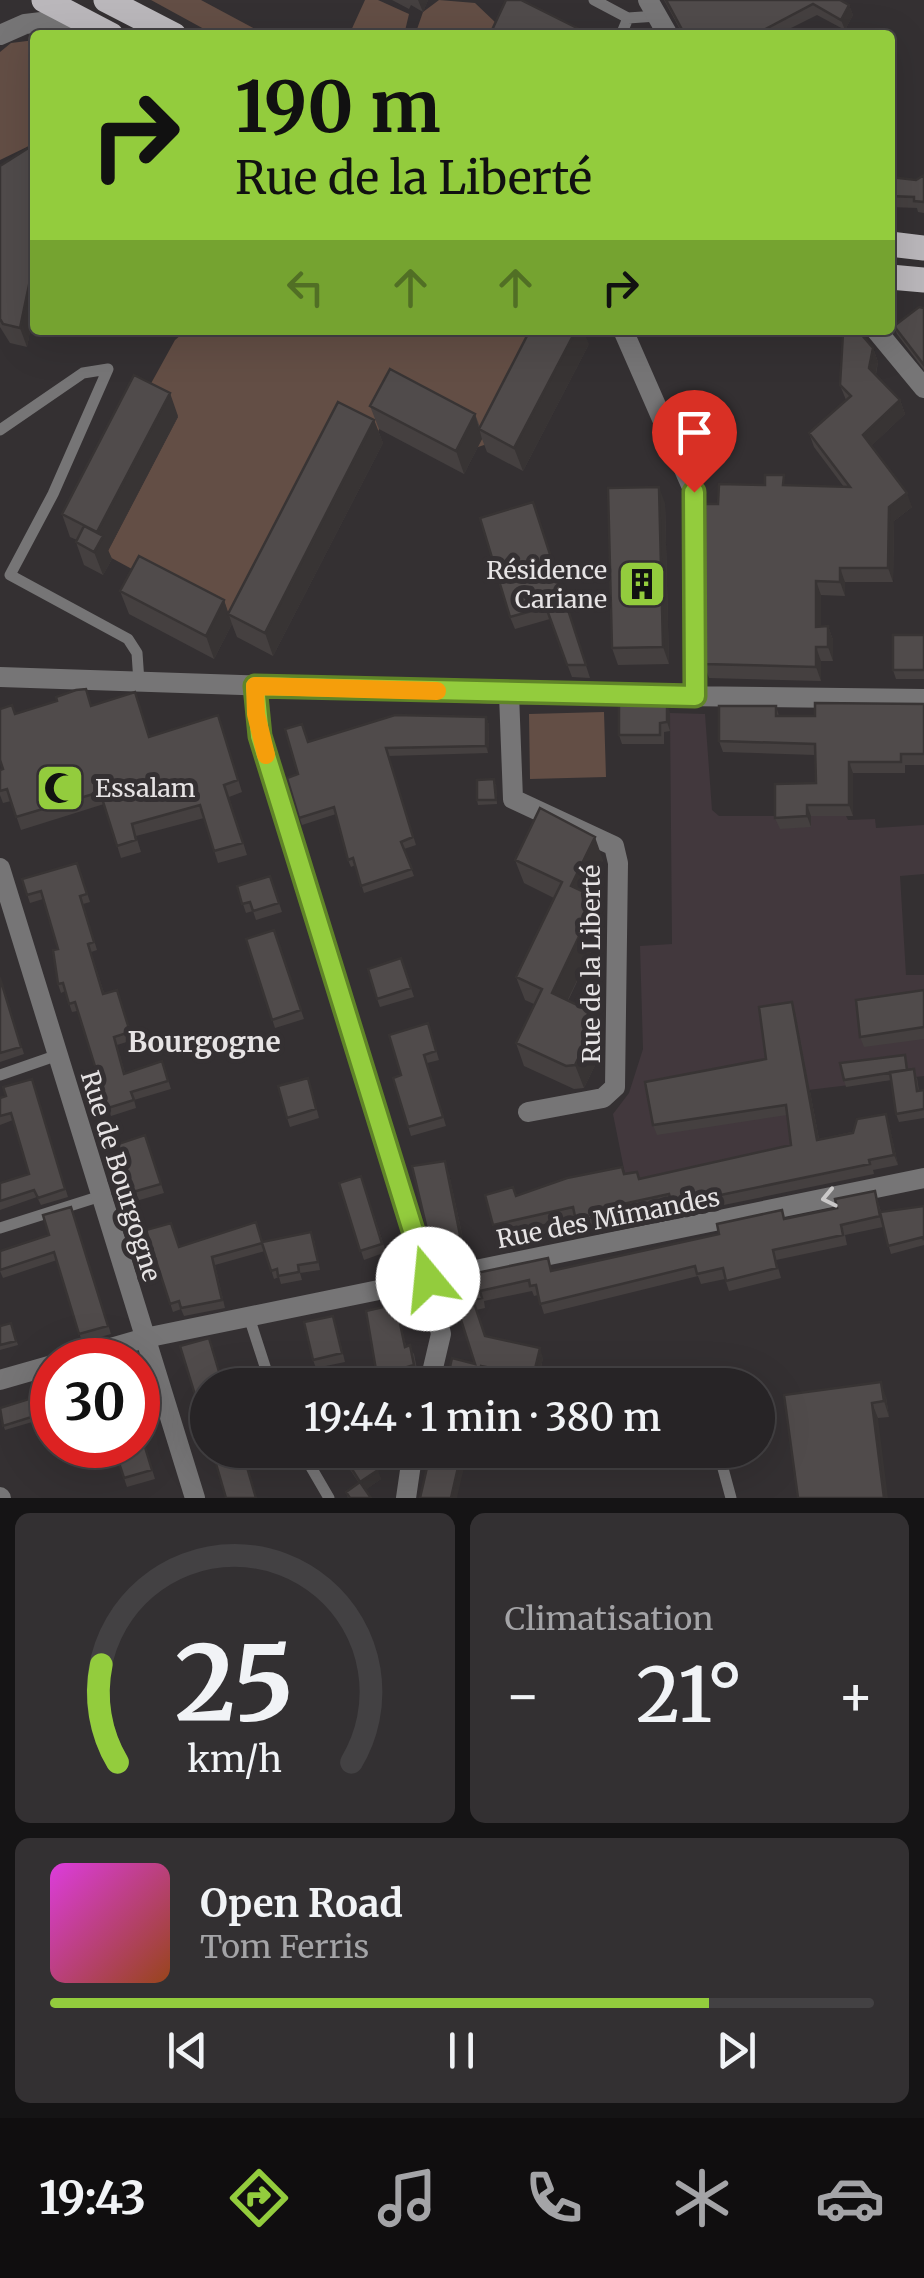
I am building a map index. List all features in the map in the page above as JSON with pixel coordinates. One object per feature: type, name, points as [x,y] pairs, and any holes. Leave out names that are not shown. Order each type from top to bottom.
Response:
[{"type":"main road","points":[[44,0],[100,30]]},
{"type":"main road","points":[[106,0],[164,30]]},
{"type":"main road","points":[[895,245],[924,248]]},
{"type":"main road","points":[[895,277],[924,280]]},
{"type":"street","points":[[652,8],[665,30]]},
{"type":"street","points":[[0,36],[25,24],[75,18]]},
{"type":"street","points":[[625,335],[694,492],[695,696]]},
{"type":"street","points":[[880,335],[924,388]]},
{"type":"street","points":[[0,677],[509,694],[924,699]]},
{"type":"street","points":[[255,686],[260,736],[428,1279],[441,1334],[433,1368]]},
{"type":"street","name":"Rue de la Liberté","points":[[509,694],[512,799],[614,846],[618,863],[615,1087],[604,1098],[528,1112]]},
{"type":"street","name":"Rue de Bourgogne","points":[[0,868],[7,918],[58,1055],[145,1338]]},
{"type":"street","name":"Rue des Mimandes","points":[[145,1338],[924,1178]]},
{"type":"street","points":[[0,1380],[30,1371]]},
{"type":"street","name":"Rue de Bourgogne","points":[[160,1386],[195,1498]]},
{"type":"street","points":[[406,1498],[411,1468]]},
{"type":"lane","points":[[594,0],[628,18]]},
{"type":"lane","points":[[622,30],[628,18],[652,8]]},
{"type":"lane","points":[[0,430],[83,373],[108,369],[54,494],[10,574],[128,640],[137,653],[140,682]]},
{"type":"lane","points":[[0,1074],[58,1055]]},
{"type":"lane","points":[[0,1228],[101,1196]]},
{"type":"lane","points":[[249,1317],[266,1368]]},
{"type":"lane","points":[[310,1468],[328,1498]]},
{"type":"lane","points":[[723,1468],[731,1498]]},
{"type":"shaded area","points":[[151,0],[201,0],[257,30],[206,30]]},
{"type":"shaded area","points":[[365,0],[378,0],[409,14],[405,30],[351,30]]},
{"type":"shaded area","points":[[439,0],[475,3],[496,23],[495,30],[417,30],[423,12]]},
{"type":"shaded area","points":[[30,41],[30,145],[0,160],[0,52],[11,43]]},
{"type":"shaded area","points":[[181,335],[547,335],[493,442],[478,447],[398,393],[374,439],[241,628],[106,555],[178,417],[143,398]]},
{"type":"shaded area","points":[[604,712],[606,777],[530,779],[529,714]]},
{"type":"shaded area","points":[[670,713],[705,714],[712,810],[719,816],[846,816],[848,820],[875,819],[876,828],[924,825],[924,874],[900,876],[906,975],[924,975],[924,1076],[808,1090],[821,1151],[675,1216],[646,1210],[641,1182],[627,1184],[613,1114],[629,1093],[643,1049],[640,946],[672,944]]},
{"type":"building","points":[[506,0],[521,0],[581,30],[492,30]]},
{"type":"building","points":[[666,0],[840,0],[849,5],[841,20],[813,4],[764,30],[682,30]]},
{"type":"building","points":[[30,147],[30,287],[20,328],[3,324],[0,319],[0,166]]},
{"type":"building","points":[[924,175],[924,202],[895,196],[895,178],[916,180]]},
{"type":"building","points":[[919,307],[924,308],[924,365],[895,327]]},
{"type":"building","points":[[527,335],[573,335],[514,448],[479,429]]},
{"type":"building","points":[[843,335],[862,335],[873,348],[869,368],[900,400],[863,435],[907,493],[889,507],[888,568],[840,568],[840,582],[816,581],[816,627],[828,626],[828,647],[816,647],[816,667],[704,664],[705,504],[718,504],[719,484],[765,485],[765,475],[784,475],[783,485],[850,487],[809,433],[851,396],[840,385]]},
{"type":"building","points":[[390,369],[475,414],[456,451],[370,406]]},
{"type":"building","points":[[134,375],[170,393],[97,532],[62,514]]},
{"type":"building","points":[[338,402],[374,420],[265,633],[228,614]]},
{"type":"building","name":"Résidence Cariane","points":[[659,487],[663,647],[612,648],[608,488]]},
{"type":"building","points":[[533,502],[586,665],[567,665],[546,607],[510,617],[480,518]]},
{"type":"building","points":[[84,526],[103,536],[94,552],[76,542]]},
{"type":"building","points":[[139,556],[224,600],[206,636],[120,591]]},
{"type":"building","points":[[893,635],[924,635],[924,670],[893,670]]},
{"type":"building","points":[[86,689],[91,706],[135,692],[149,737],[218,715],[238,780],[224,785],[243,843],[214,851],[200,805],[132,824],[136,840],[117,846],[100,792],[16,817],[7,789],[0,791],[0,709],[12,705],[15,714]]},
{"type":"building","points":[[815,703],[924,704],[924,754],[901,754],[901,762],[849,762],[849,805],[807,805],[807,816],[775,818],[775,784],[816,783],[815,744],[719,741],[719,706],[776,706],[776,716],[815,716]]},
{"type":"building","points":[[667,704],[667,722],[660,723],[660,735],[619,735],[619,705]]},
{"type":"building","points":[[395,715],[486,717],[486,746],[386,748],[413,837],[401,842],[412,869],[361,886],[353,858],[348,860],[334,807],[299,818],[287,778],[298,774],[285,729],[302,724],[308,742]]},
{"type":"building","points":[[494,779],[496,800],[477,800],[477,780]]},
{"type":"building","points":[[540,808],[595,837],[571,886],[595,897],[595,903],[552,993],[594,1013],[593,1028],[575,1065],[566,1066],[516,1043],[542,989],[516,977],[562,882],[515,860]]},
{"type":"building","points":[[77,863],[87,894],[80,896],[94,942],[88,944],[103,994],[117,990],[130,1032],[114,1037],[124,1074],[162,1061],[168,1081],[131,1092],[134,1100],[108,1108],[75,1002],[69,1004],[63,983],[58,984],[53,950],[58,949],[41,891],[27,895],[22,879]]},
{"type":"building","points":[[270,876],[279,903],[253,911],[250,902],[242,904],[237,886]]},
{"type":"building","points":[[274,930],[301,1010],[272,1020],[246,939]]},
{"type":"building","points":[[401,958],[411,988],[377,999],[368,969]]},
{"type":"building","points":[[0,978],[21,1047],[0,1053]]},
{"type":"building","points":[[924,990],[924,1027],[860,1037],[856,1000]]},
{"type":"building","points":[[792,1002],[817,1140],[853,1133],[857,1119],[886,1114],[894,1155],[869,1160],[870,1164],[672,1205],[669,1194],[591,1211],[593,1217],[576,1221],[573,1207],[493,1225],[485,1195],[513,1187],[516,1196],[567,1178],[622,1167],[624,1174],[637,1172],[639,1179],[791,1145],[786,1105],[653,1125],[645,1082],[766,1059],[759,1007]]},
{"type":"building","points":[[428,1023],[436,1051],[424,1055],[443,1117],[408,1127],[393,1078],[401,1075],[389,1035]]},
{"type":"building","points":[[905,1055],[907,1070],[844,1080],[840,1063]]},
{"type":"building","points":[[914,1069],[917,1091],[924,1090],[924,1109],[896,1114],[890,1072]]},
{"type":"building","points":[[308,1078],[316,1109],[287,1118],[278,1086]]},
{"type":"building","points":[[32,1079],[65,1189],[38,1198],[34,1190],[0,1201],[0,1183],[29,1174],[11,1113],[0,1116],[0,1098],[6,1096],[3,1087]]},
{"type":"building","points":[[145,1135],[161,1184],[133,1192],[118,1144]]},
{"type":"building","points":[[445,1161],[460,1235],[430,1242],[412,1166]]},
{"type":"building","points":[[361,1176],[382,1244],[360,1251],[339,1183]]},
{"type":"building","points":[[875,1191],[880,1216],[841,1225],[843,1235],[773,1250],[777,1268],[726,1281],[723,1268],[697,1274],[695,1266],[540,1304],[536,1285],[530,1286],[529,1280],[480,1291],[482,1298],[473,1300],[485,1336],[540,1348],[535,1368],[450,1368],[452,1358],[475,1364],[448,1279],[548,1258],[551,1271],[719,1234],[717,1224],[782,1210],[784,1219],[837,1208],[835,1199]]},
{"type":"building","points":[[924,1206],[924,1240],[923,1237],[888,1246],[880,1212]]},
{"type":"building","points":[[71,1207],[108,1326],[79,1334],[54,1252],[0,1270],[0,1251],[49,1235],[43,1215]]},
{"type":"building","points":[[256,1222],[262,1242],[311,1232],[318,1262],[298,1265],[299,1272],[278,1276],[277,1269],[271,1271],[262,1243],[212,1257],[222,1300],[181,1308],[179,1301],[170,1304],[146,1230],[171,1223],[179,1247]]},
{"type":"building","points":[[396,1304],[405,1347],[410,1345],[414,1365],[376,1368],[366,1311]]},
{"type":"building","points":[[333,1316],[342,1353],[313,1360],[304,1322]]},
{"type":"building","points":[[11,1323],[16,1341],[0,1345],[0,1326]]},
{"type":"building","points":[[209,1338],[218,1368],[190,1368],[190,1378],[180,1346]]},
{"type":"building","points":[[881,1382],[884,1401],[872,1403],[884,1498],[798,1498],[784,1395]]},
{"type":"building","points":[[30,1399],[30,1418],[3,1426],[0,1408]]},
{"type":"building","points":[[121,1468],[151,1468],[152,1470],[124,1478]]},
{"type":"building","points":[[217,1468],[247,1468],[256,1498],[226,1498]]},
{"type":"building","points":[[351,1468],[377,1468],[378,1470],[360,1482]]},
{"type":"building","points":[[427,1468],[458,1468],[451,1498],[420,1498]]},
{"type":"building","points":[[360,1482],[371,1498],[350,1498],[346,1492]]},
{"type":"slow traffic","points":[[266,755],[256,714],[255,686],[437,691]]},
{"type":"place","name":"Résidence Cariane","points":[[642,584]]},
{"type":"place","name":"Essalam","points":[[60,788]]},
{"type":"district","name":"Bourgogne","points":[[204,1042]]},
{"type":"route","points":[[428,1279],[260,736],[255,686],[695,696],[694,492]]}]
